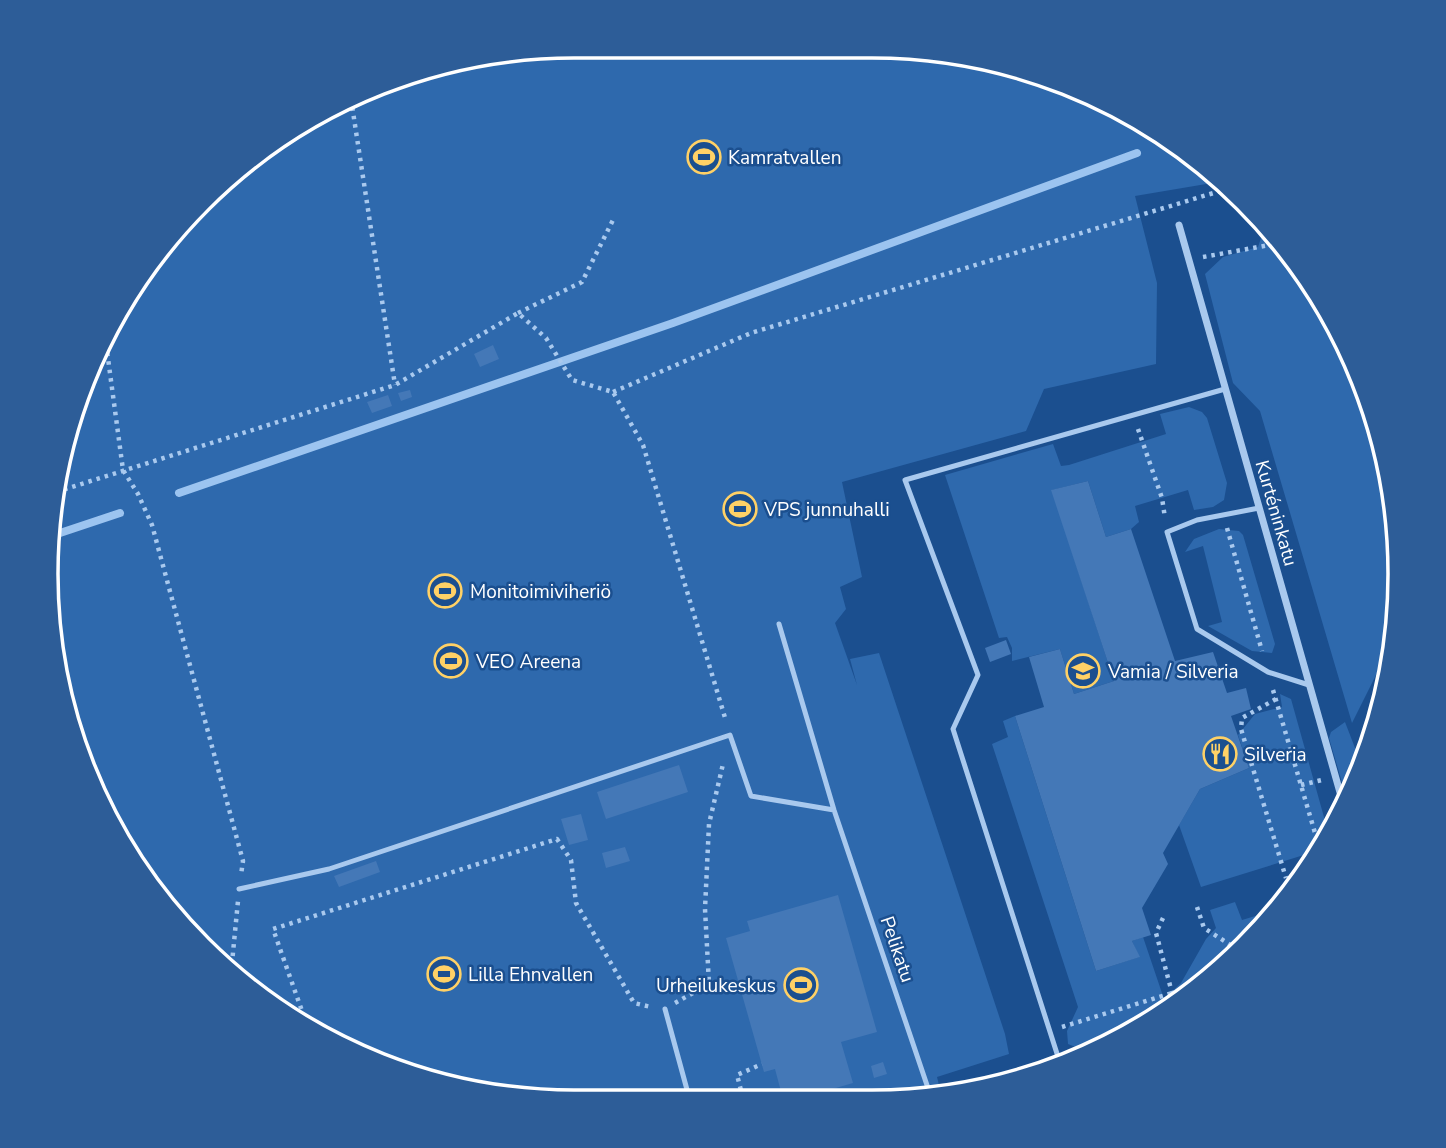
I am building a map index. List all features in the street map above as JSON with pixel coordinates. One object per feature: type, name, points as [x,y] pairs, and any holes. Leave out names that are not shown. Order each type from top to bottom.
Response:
[{"type":"street","name":"Kurténinkatu","points":[[1178,225],[1340,792]]},
{"type":"lane","points":[[1058,1056],[953,729],[978,675],[905,480],[1225,389]]},
{"type":"lane","points":[[1259,508],[1197,520],[1167,532],[1197,629],[1268,671],[1309,685]]},
{"type":"lane","name":"Pelikatu","points":[[779,624],[834,810],[928,1087]]},
{"type":"lane","points":[[239,889],[329,869],[730,735],[751,796],[834,810]]},
{"type":"lane","points":[[665,1009],[687,1090]]},
{"type":"path","points":[[352,108],[395,385]]},
{"type":"path","points":[[519,313],[546,338],[572,380],[613,392],[751,333],[1218,192]]},
{"type":"path","points":[[65,489],[395,385],[519,313],[582,282],[613,220]]},
{"type":"path","points":[[1188,260],[1269,245]]},
{"type":"path","points":[[107,354],[123,470],[152,525],[243,861],[231,960]]},
{"type":"path","points":[[303,1013],[273,929],[557,839],[571,860],[576,903],[634,1003],[665,1009],[709,984],[705,909],[709,824],[730,735],[643,445],[613,392]]},
{"type":"path","points":[[1133,415],[1161,498],[1167,532]]},
{"type":"path","points":[[1276,699],[1242,718],[1241,729],[1286,878]]},
{"type":"path","points":[[1197,907],[1204,928],[1231,945]]},
{"type":"path","points":[[1050,1031],[1172,993],[1156,933],[1163,918]]},
{"type":"path","points":[[741,1090],[737,1076],[762,1064]]},
{"type":"shaded area","name":"Monitoimiviheriö","points":[[574,58],[872,58],[939,62],[1006,75],[1038,85],[1070,97],[1130,127],[1186,164],[1209,184],[1135,196],[1157,283],[1156,364],[1044,389],[1026,431],[842,482],[862,577],[840,587],[846,609],[835,623],[857,685],[850,659],[879,653],[1005,1034],[1009,1054],[937,1077],[939,1085],[872,1090],[574,1090],[507,1086],[440,1073],[376,1051],[287,1003],[260,984],[209,939],[164,888],[127,832],[111,802],[97,772],[75,708],[62,641],[59,608],[62,507],[75,440],[85,408],[97,376],[127,316],[164,260],[186,234],[209,209],[260,164],[316,127],[376,97],[440,75],[507,62]]},
{"type":"shaded area","points":[[1262,236],[1301,287],[1335,346],[1361,408],[1378,473],[1387,540],[1384,641],[1379,669],[1352,723],[1260,411],[1233,383],[1205,274],[1223,257],[1258,247]]},
{"type":"shaded area","points":[[1189,407],[1202,412],[1207,418],[1227,483],[1224,500],[1213,507],[1194,510],[1188,490],[1135,506],[1139,522],[1131,529],[1106,537],[1088,481],[1052,490],[1114,681],[1074,694],[1060,649],[1012,661],[1012,648],[1007,637],[999,638],[945,475],[1053,444],[1061,466],[1069,465],[1166,434],[1160,414]]},
{"type":"shaded area","points":[[1219,529],[1239,531],[1243,535],[1275,644],[1272,653],[1252,651],[1208,626],[1222,622],[1203,546],[1185,552],[1194,539]]},
{"type":"shaded area","points":[[1280,694],[1291,699],[1325,821],[1305,855],[1201,887],[1179,825],[1200,789],[1249,768],[1238,735],[1255,714],[1282,707]]},
{"type":"shaded area","points":[[1015,716],[1096,971],[1139,957],[1132,941],[1143,937],[1164,999],[1181,983],[1206,939],[1216,928],[1210,910],[1235,902],[1242,920],[1259,915],[1237,939],[1186,984],[1159,1003],[1130,1021],[1077,1048],[1068,1044],[1067,1031],[1078,1007],[992,744],[1008,737],[1003,721]]},
{"type":"shaded area","points":[[1345,722],[1357,752],[1343,785],[1329,738],[1331,732]]},
{"type":"building","points":[[493,345],[499,359],[480,367],[474,354]]},
{"type":"building","points":[[410,390],[412,397],[401,401],[398,393]]},
{"type":"building","points":[[388,395],[392,406],[372,413],[367,402]]},
{"type":"building","points":[[1088,481],[1106,537],[1131,529],[1175,661],[1213,652],[1227,693],[1246,688],[1251,709],[1231,716],[1249,768],[1200,789],[1163,853],[1168,864],[1142,908],[1151,935],[1132,941],[1140,957],[1096,971],[1015,716],[1044,707],[1029,657],[1060,649],[1074,694],[1114,681],[1051,490]]},
{"type":"building","points":[[1006,640],[1011,654],[990,662],[985,648]]},
{"type":"building","points":[[679,765],[688,792],[606,819],[597,792]]},
{"type":"building","points":[[581,814],[588,840],[569,845],[561,819]]},
{"type":"building","points":[[625,847],[630,861],[606,868],[602,853]]},
{"type":"building","points":[[376,861],[380,872],[339,887],[334,876]]},
{"type":"building","name":"Urheilukeskus","points":[[838,895],[877,1032],[841,1042],[853,1083],[829,1090],[781,1090],[775,1069],[764,1072],[726,938],[750,931],[747,921]]},
{"type":"building","points":[[883,1062],[887,1074],[874,1078],[871,1066]]},
{"type":"waterway","points":[[179,493],[673,323],[1137,153]]},
{"type":"waterway","points":[[60,533],[120,513]]},
{"type":"place","name":"Kamratvallen","points":[[704,157]]},
{"type":"place","name":"VPS junnuhalli","points":[[740,509]]},
{"type":"place","name":"Monitoimiviheriö","points":[[445,591]]},
{"type":"place","name":"VEO Areena","points":[[451,661]]},
{"type":"place","name":"Vamia / Silveria","points":[[1083,671]]},
{"type":"place","name":"Silveria","points":[[1220,754]]},
{"type":"place","name":"Lilla Ehnvallen","points":[[444,974]]},
{"type":"place","name":"Urheilukeskus","points":[[801,985]]}]
